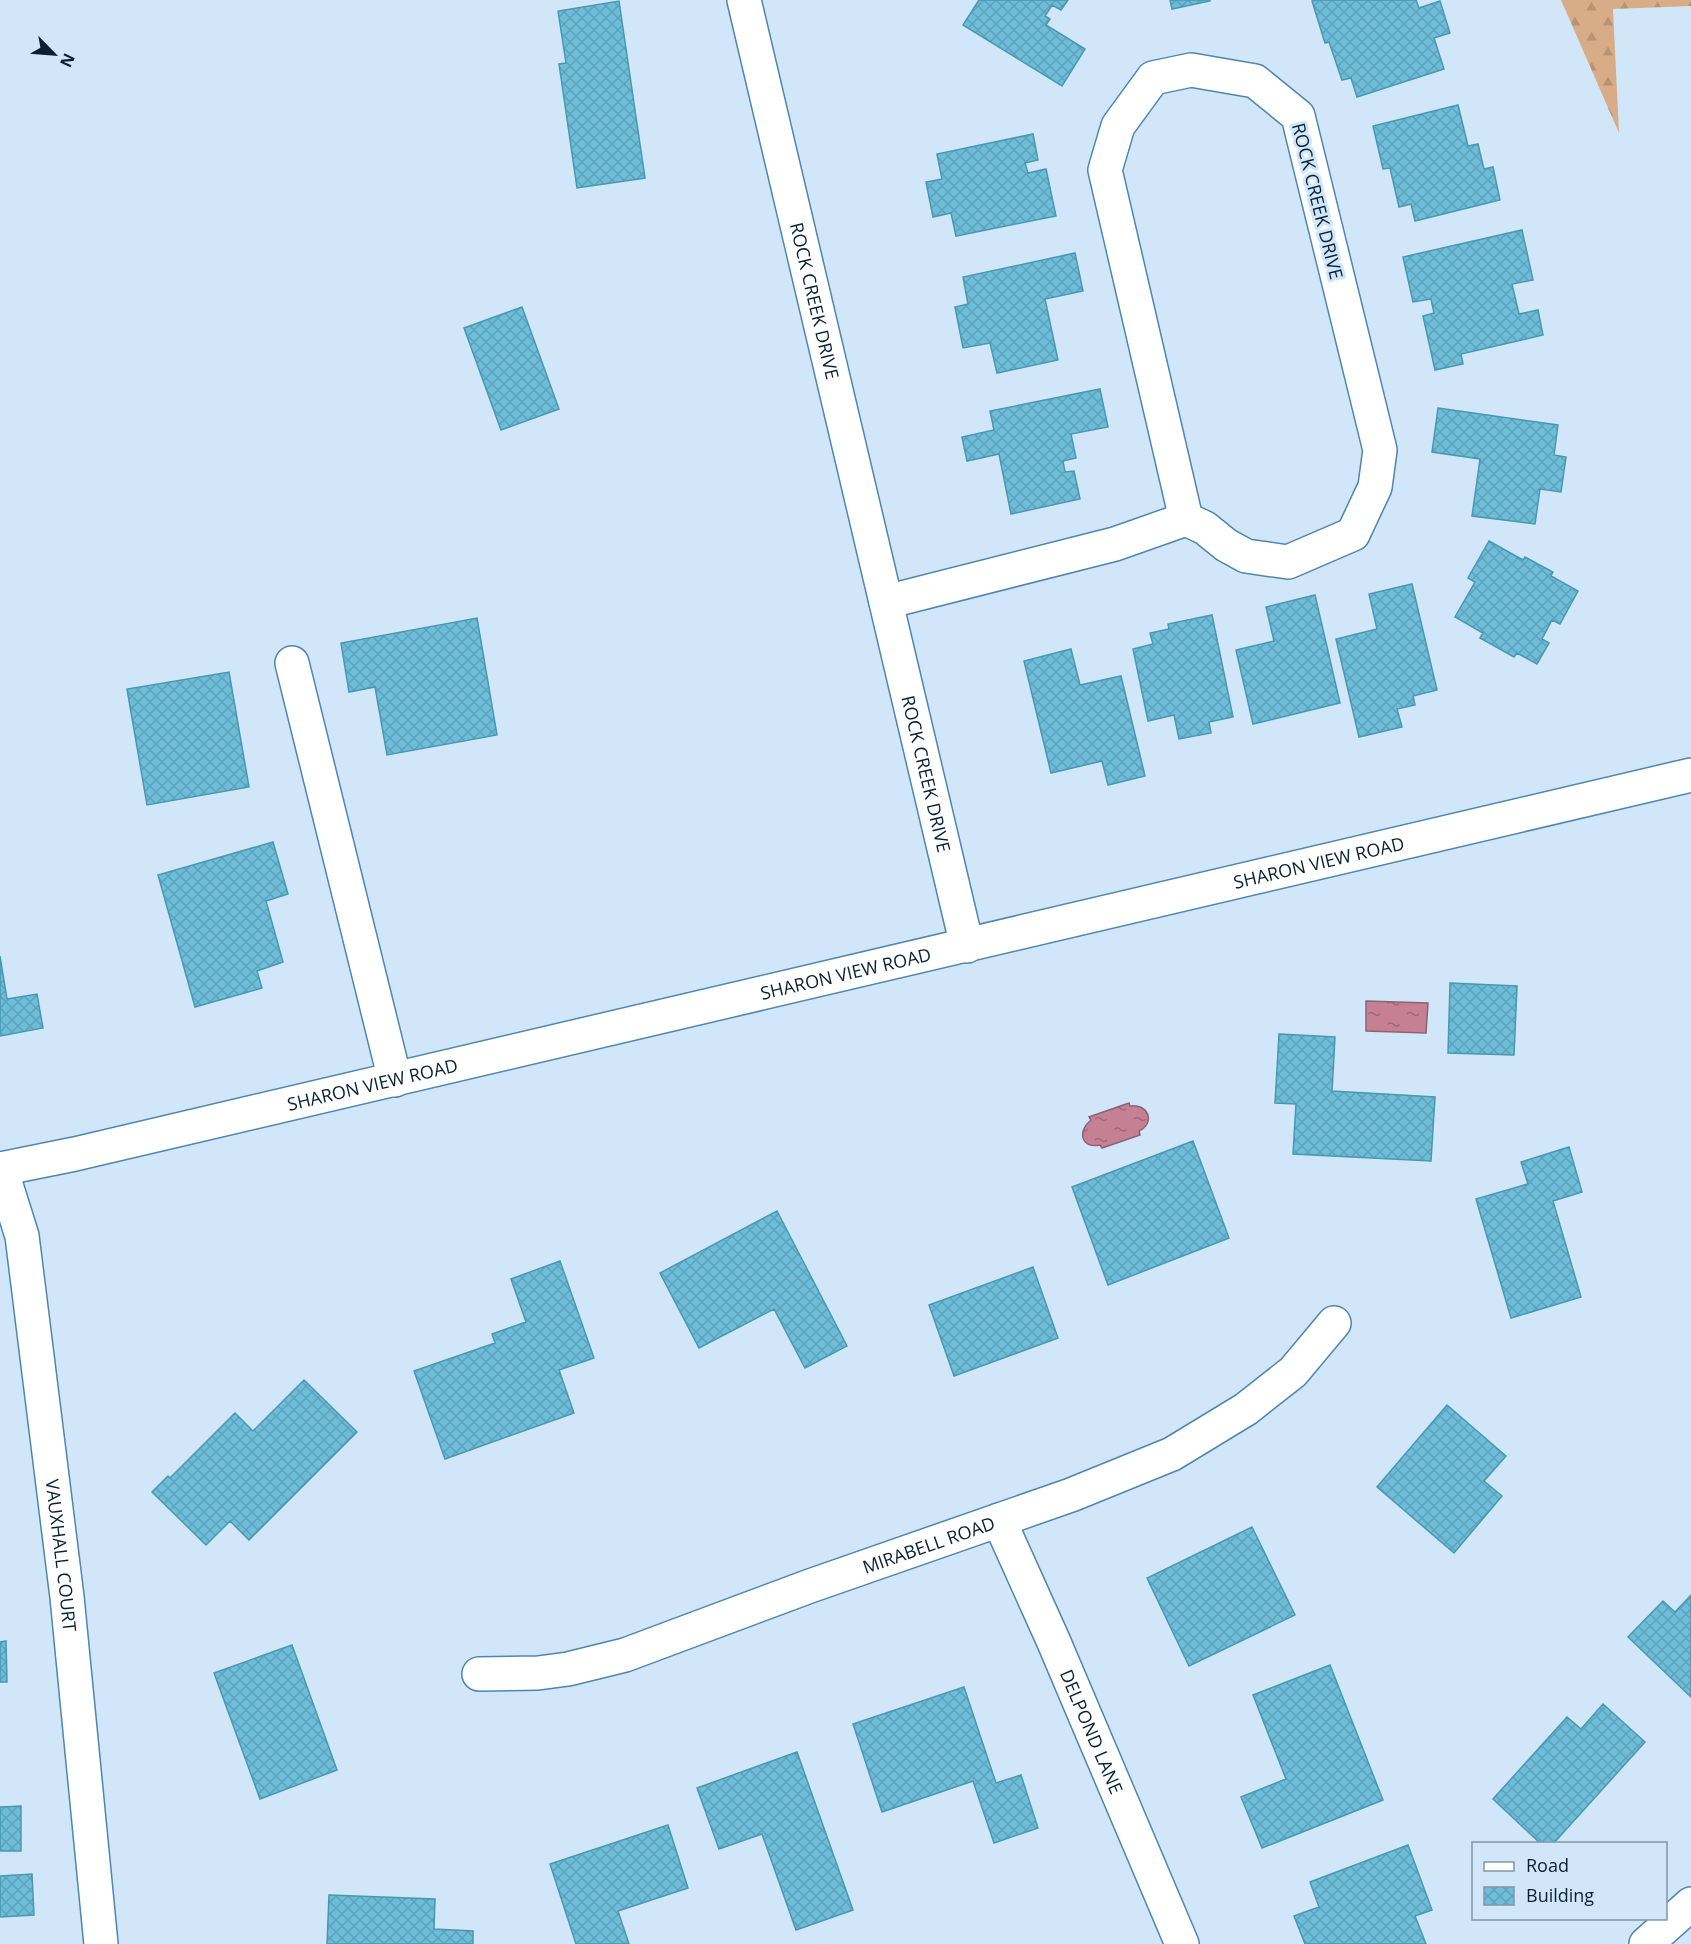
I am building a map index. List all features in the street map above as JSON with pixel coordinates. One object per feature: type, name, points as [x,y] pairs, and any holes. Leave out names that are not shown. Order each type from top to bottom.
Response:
[{"type":"street","name":"ROCK CREEK DRIVE","points":[[744,0],[967,946]]},
{"type":"street","name":"ROCK CREEK DRIVE","points":[[1191,70],[1255,81],[1298,116],[1380,450],[1375,487],[1353,534],[1288,562],[1245,556],[1226,545],[1205,528],[1186,519],[1105,170],[1118,126],[1153,78],[1191,70]]},
{"type":"street","points":[[886,602],[1115,544],[1186,519]]},
{"type":"street","points":[[292,663],[394,1080]]},
{"type":"street","name":"SHARON VIEW ROAD","points":[[1,1169],[394,1080],[1691,775]]},
{"type":"street","name":"VAUXHALL COURT","points":[[1,1169],[22,1236],[67,1597],[100,1944]]},
{"type":"street","name":"MIRABELL ROAD","points":[[479,1674],[548,1672],[625,1655],[810,1586],[1071,1495],[1172,1454],[1246,1409],[1293,1372],[1314,1350],[1334,1323]]},
{"type":"street","name":"DELPOND LANE","points":[[999,1520],[1053,1640],[1182,1944]]},
{"type":"street","points":[[1646,1944],[1691,1904]]},
{"type":"green space","points":[[1561,0],[1691,0],[1691,6],[1613,9],[1619,133]]},
{"type":"water","points":[[1366,1001],[1428,1003],[1426,1033],[1366,1031]]},
{"type":"water","points":[[1129,1103],[1130,1106],[1141,1108],[1148,1114],[1147,1123],[1139,1131],[1140,1135],[1102,1148],[1100,1145],[1094,1146],[1085,1142],[1083,1134],[1091,1120],[1089,1117]]},
{"type":"building","points":[[979,0],[1068,0],[1061,10],[1052,5],[1045,16],[1050,19],[1046,25],[1085,49],[1062,86],[963,25]]},
{"type":"building","points":[[1170,0],[1210,0],[1210,1],[1172,9]]},
{"type":"building","points":[[1416,0],[1419,8],[1440,1],[1450,33],[1434,38],[1444,69],[1357,97],[1351,78],[1342,80],[1329,42],[1325,43],[1312,1]]},
{"type":"building","points":[[619,1],[645,178],[577,188],[559,64],[566,63],[558,11]]},
{"type":"building","points":[[1458,105],[1468,146],[1478,144],[1484,169],[1493,167],[1500,200],[1415,221],[1411,204],[1399,207],[1390,168],[1383,169],[1373,126]]},
{"type":"building","points":[[1033,134],[1038,160],[1025,163],[1028,173],[1046,169],[1056,216],[956,236],[951,213],[933,217],[926,182],[942,179],[937,154]]},
{"type":"building","points":[[1522,230],[1533,280],[1512,284],[1519,314],[1538,310],[1543,335],[1461,354],[1463,364],[1435,370],[1423,316],[1434,313],[1431,299],[1413,302],[1403,257]]},
{"type":"building","points":[[1075,253],[1083,291],[1045,299],[1058,360],[997,373],[990,343],[963,348],[955,307],[968,304],[963,277]]},
{"type":"building","points":[[522,307],[559,409],[501,430],[464,328]]},
{"type":"building","points":[[1100,389],[1108,427],[1071,434],[1076,458],[1063,461],[1065,472],[1074,471],[1080,499],[1011,514],[999,454],[967,461],[962,437],[994,430],[990,411]]},
{"type":"building","points":[[1438,408],[1558,425],[1554,455],[1566,457],[1561,492],[1540,489],[1535,524],[1472,516],[1480,459],[1432,452]]},
{"type":"building","points":[[1489,541],[1523,560],[1525,557],[1553,572],[1551,576],[1578,591],[1560,624],[1552,620],[1542,639],[1549,643],[1537,664],[1517,653],[1514,657],[1480,638],[1483,633],[1455,617],[1475,582],[1468,578]]},
{"type":"building","points":[[1412,584],[1437,690],[1413,696],[1415,705],[1397,709],[1402,727],[1359,737],[1336,639],[1377,629],[1369,594]]},
{"type":"building","points":[[1315,595],[1340,703],[1253,724],[1236,650],[1274,641],[1266,607]]},
{"type":"building","points":[[1212,615],[1233,717],[1209,722],[1211,733],[1179,739],[1174,715],[1148,721],[1133,649],[1153,644],[1150,633],[1169,629],[1168,624]]},
{"type":"building","points":[[477,618],[497,735],[387,755],[375,687],[349,692],[341,643]]},
{"type":"building","points":[[1071,649],[1080,685],[1121,676],[1145,776],[1108,785],[1102,761],[1051,773],[1024,661]]},
{"type":"building","points":[[229,672],[249,787],[147,805],[127,689]]},
{"type":"building","points":[[273,842],[288,894],[266,901],[283,962],[257,971],[262,988],[195,1007],[158,875]]},
{"type":"building","points":[[0,956],[7,999],[37,994],[43,1028],[0,1036]]},
{"type":"building","points":[[1450,983],[1517,986],[1514,1055],[1448,1053]]},
{"type":"building","points":[[1279,1034],[1335,1037],[1332,1091],[1435,1097],[1431,1161],[1293,1154],[1296,1104],[1275,1103]]},
{"type":"building","points":[[1193,1141],[1229,1238],[1108,1285],[1072,1187]]},
{"type":"building","points":[[1569,1147],[1582,1192],[1553,1201],[1581,1297],[1511,1318],[1476,1199],[1528,1184],[1521,1162]]},
{"type":"building","points":[[777,1211],[847,1346],[805,1368],[774,1309],[699,1348],[660,1273]]},
{"type":"building","points":[[560,1261],[594,1358],[559,1370],[574,1413],[445,1459],[414,1371],[495,1343],[492,1334],[526,1322],[511,1279]]},
{"type":"building","points":[[1033,1267],[1058,1338],[954,1376],[929,1305]]},
{"type":"building","points":[[304,1380],[357,1432],[249,1540],[230,1521],[206,1545],[152,1492],[168,1476],[170,1478],[235,1413],[253,1431]]},
{"type":"building","points":[[1447,1405],[1506,1456],[1484,1481],[1502,1496],[1454,1553],[1377,1487]]},
{"type":"building","points":[[1252,1527],[1295,1615],[1189,1666],[1147,1578]]},
{"type":"building","points":[[1691,1595],[1691,1697],[1628,1637],[1663,1601],[1675,1612]]},
{"type":"building","points":[[6,1641],[7,1682],[0,1682],[0,1642]]},
{"type":"building","points":[[292,1645],[337,1770],[260,1799],[214,1673]]},
{"type":"building","points":[[1330,1665],[1383,1800],[1262,1848],[1241,1797],[1286,1779],[1253,1695]]},
{"type":"building","points":[[964,1687],[996,1783],[1021,1775],[1038,1828],[994,1843],[973,1781],[882,1812],[853,1724]]},
{"type":"building","points":[[1603,1704],[1645,1742],[1555,1842],[1539,1842],[1493,1799],[1567,1717],[1581,1729]]},
{"type":"building","points":[[797,1752],[853,1910],[796,1930],[762,1834],[719,1849],[697,1788]]},
{"type":"building","points":[[21,1806],[21,1851],[0,1851],[0,1807]]},
{"type":"building","points":[[668,1825],[688,1888],[618,1911],[629,1944],[576,1944],[550,1864]]},
{"type":"building","points":[[1408,1845],[1432,1910],[1415,1916],[1426,1944],[1305,1944],[1294,1916],[1319,1907],[1310,1882]]},
{"type":"building","points":[[32,1874],[34,1915],[0,1917],[0,1876]]},
{"type":"building","points":[[329,1895],[435,1899],[434,1929],[473,1931],[473,1944],[327,1944]]}]
